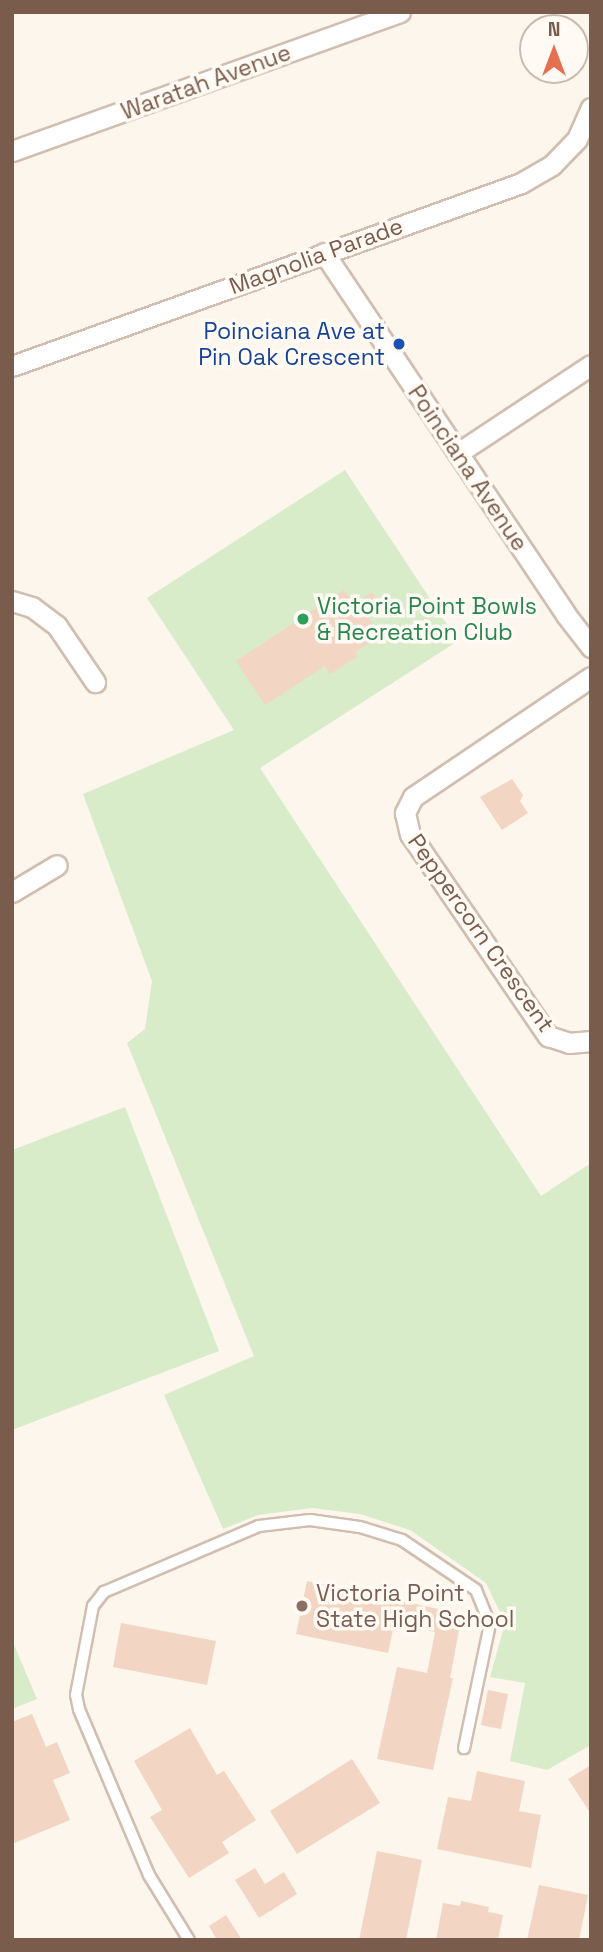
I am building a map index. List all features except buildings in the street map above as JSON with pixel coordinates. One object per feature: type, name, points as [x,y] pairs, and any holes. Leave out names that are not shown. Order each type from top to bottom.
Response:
[{"type":"street","name":"Waratah Avenue","points":[[12,151],[400,12]]},
{"type":"street","name":"Magnolia Parade","points":[[12,366],[521,183],[552,165],[576,139],[591,108]]},
{"type":"street","name":"Poinciana Avenue","points":[[324,253],[566,615],[591,647]]},
{"type":"street","points":[[458,453],[591,365]]},
{"type":"street","points":[[12,601],[32,607],[57,626],[95,682]]},
{"type":"street","name":"Peppercorn Crescent","points":[[591,677],[413,797],[405,813],[410,834],[548,1036],[569,1043],[591,1041]]},
{"type":"street","points":[[12,892],[57,865]]},
{"type":"lane","points":[[189,1940],[149,1875],[79,1709],[76,1695],[93,1606],[104,1592],[259,1526],[310,1520],[360,1527],[402,1540],[476,1590],[490,1624],[464,1748]]},
{"type":"green space","points":[[345,470],[458,641],[260,768],[541,1196],[591,1163],[591,1745],[547,1770],[510,1761],[525,1683],[490,1677],[505,1623],[486,1583],[410,1530],[360,1514],[312,1508],[258,1515],[223,1529],[164,1395],[254,1356],[127,1043],[145,1029],[152,981],[83,794],[234,730],[147,598]]},
{"type":"green space","points":[[125,1107],[219,1351],[12,1430],[12,1150]]},
{"type":"green space","points":[[12,1640],[37,1699],[12,1709]]},
{"type":"place","name":"Poinciana Ave at Pin Oak Crescent","points":[[399,344]]},
{"type":"place","name":"Victoria Point Bowls & Recreation Club","points":[[303,619]]},
{"type":"place","name":"Victoria Point State High School","points":[[302,1606]]}]
